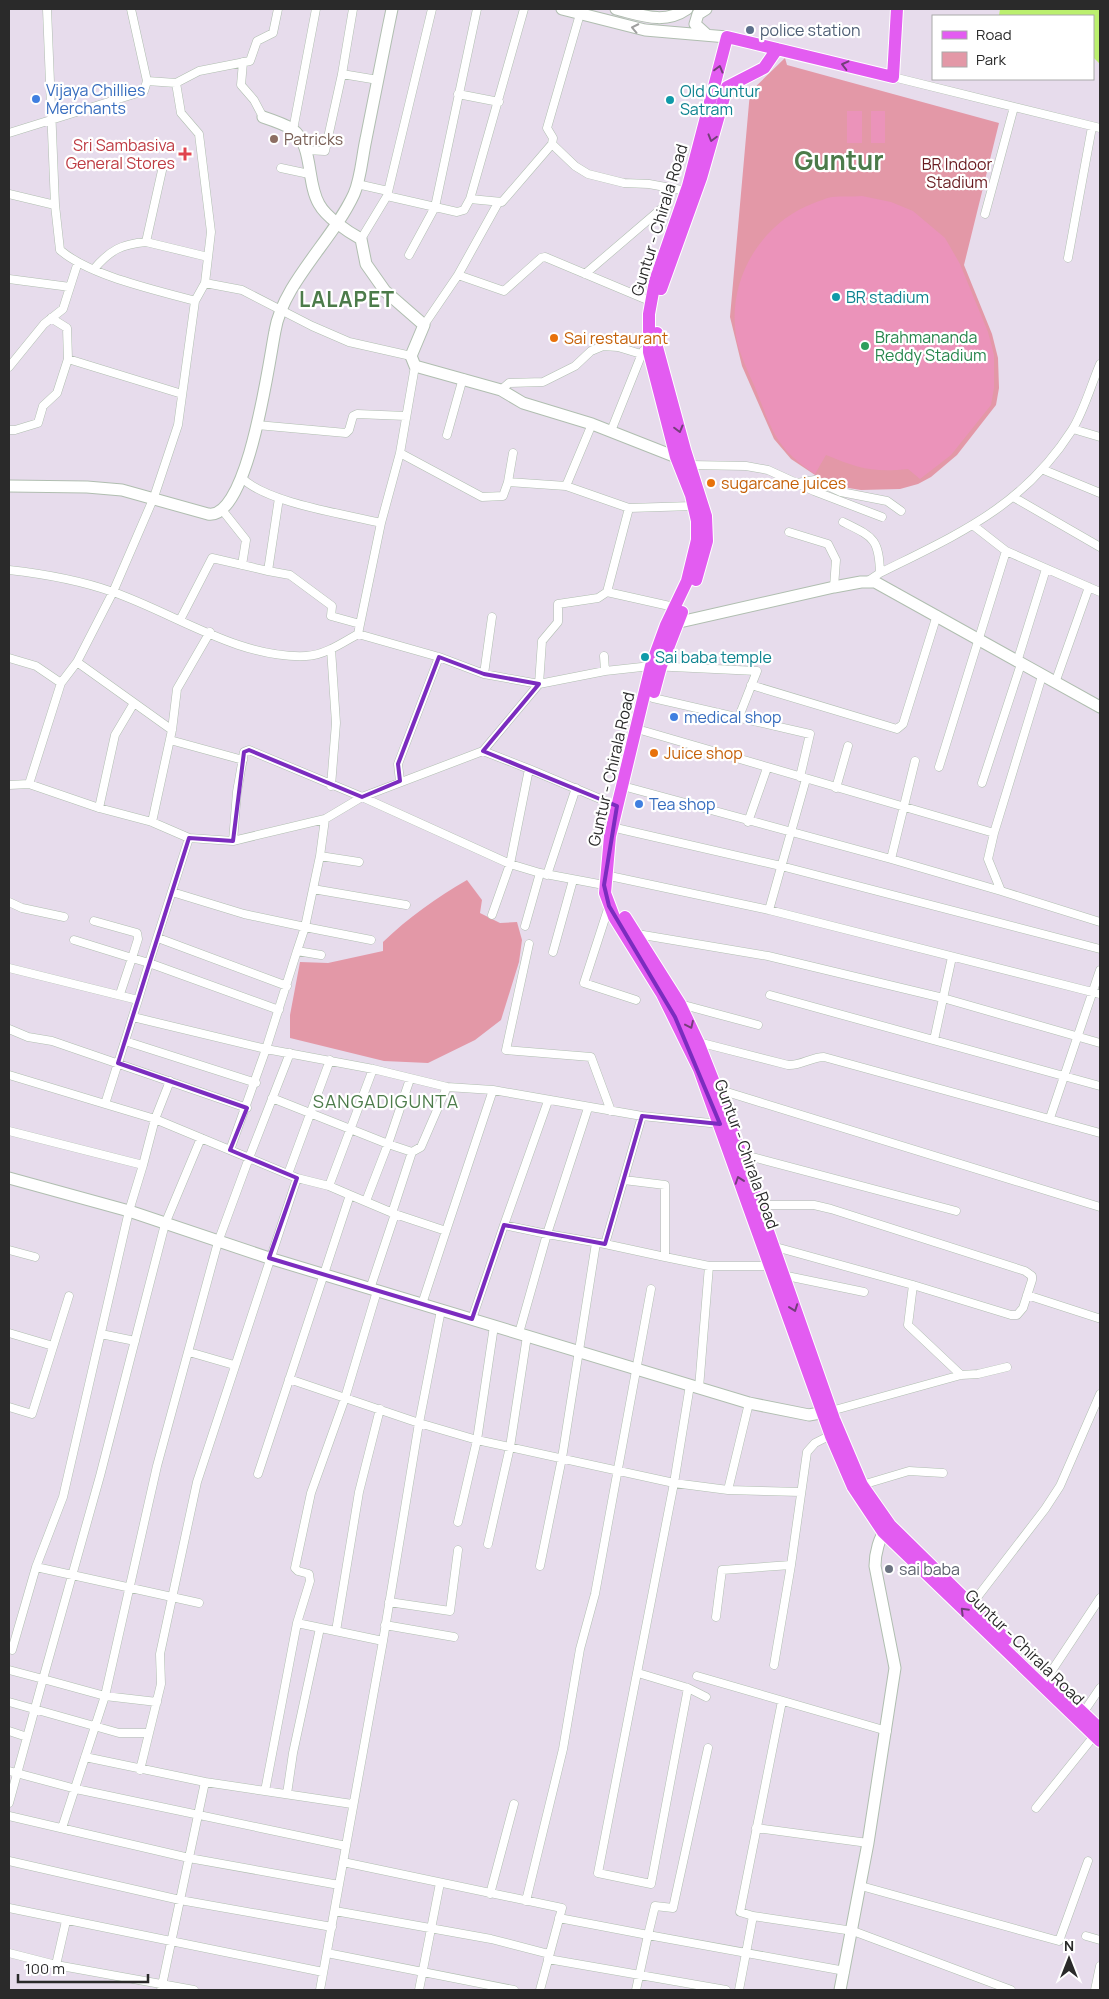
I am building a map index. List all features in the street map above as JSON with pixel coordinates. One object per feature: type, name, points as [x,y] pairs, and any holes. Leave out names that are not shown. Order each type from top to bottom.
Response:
[{"type":"main road","points":[[727,37],[893,77],[897,9]]},
{"type":"main road","name":"Guntur - Chirala Road","points":[[671,624],[674,607],[686,581],[696,551],[697,530],[693,506],[676,456],[645,350],[650,301],[658,268],[686,191],[727,37]]},
{"type":"main road","name":"Guntur - Chirala Road","points":[[777,49],[764,68],[727,87],[701,178],[660,295],[656,327],[658,347],[706,516],[707,542],[697,577],[671,624],[656,666],[617,806],[610,836],[609,906],[652,974],[699,1069],[769,1266],[827,1412],[862,1484],[887,1528],[972,1604],[1083,1713],[1098,1735]]},
{"type":"main road","name":"Guntur - Chirala Road","points":[[656,666],[653,698],[608,879],[617,904],[680,1004],[717,1089],[782,1275],[827,1412],[831,1435],[853,1487],[887,1528],[1098,1735]]},
{"type":"street","points":[[47,9],[58,246],[64,254],[94,269],[126,281],[195,300]]},
{"type":"street","points":[[9,133],[144,91],[147,82],[131,9]]},
{"type":"street","points":[[147,82],[176,83],[199,70],[250,61],[257,42],[272,33],[278,9]]},
{"type":"street","points":[[293,130],[316,9]]},
{"type":"street","points":[[306,150],[325,150],[342,74],[353,9]]},
{"type":"street","points":[[9,486],[87,487],[122,490],[154,497],[208,514],[218,514],[223,511],[242,478],[257,426],[280,308],[339,223],[357,184],[392,9]]},
{"type":"street","points":[[424,325],[385,291],[366,264],[361,239],[387,194],[432,9]]},
{"type":"street","points":[[409,255],[435,206],[477,9]]},
{"type":"street","points":[[357,184],[387,194],[461,212],[470,199],[524,9]]},
{"type":"street","points":[[562,9],[645,30],[684,31],[727,37]]},
{"type":"street","points":[[616,9],[663,19],[678,15],[687,9]]},
{"type":"street","points":[[706,9],[698,14],[695,24],[706,34]]},
{"type":"street","points":[[470,199],[502,202],[552,144],[553,138],[547,130],[580,14]]},
{"type":"street","points":[[243,62],[241,85],[254,100],[263,117],[293,130],[306,150],[309,174],[320,206],[361,239]]},
{"type":"street","points":[[342,74],[378,80]]},
{"type":"street","points":[[893,77],[1100,128]]},
{"type":"street","points":[[30,784],[61,683],[77,662],[113,592],[154,497],[178,425],[195,300],[205,283],[211,232],[199,134],[180,113],[176,83]]},
{"type":"street","points":[[458,94],[499,102]]},
{"type":"street","points":[[985,214],[1014,107]]},
{"type":"street","points":[[1068,258],[1092,126]]},
{"type":"street","points":[[552,144],[575,166],[588,174],[624,183],[649,184],[686,191]]},
{"type":"street","points":[[146,242],[163,166]]},
{"type":"street","points":[[281,168],[309,174]]},
{"type":"street","points":[[9,194],[55,205]]},
{"type":"street","points":[[358,634],[381,523],[400,453],[413,361],[424,325],[458,275],[498,203]]},
{"type":"street","points":[[586,274],[668,203]]},
{"type":"street","points":[[94,269],[112,250],[131,243],[146,242],[208,258]]},
{"type":"street","points":[[458,275],[504,291],[541,258],[545,257],[650,301]]},
{"type":"street","points":[[9,367],[51,318],[63,310],[78,262]]},
{"type":"street","points":[[9,279],[70,287]]},
{"type":"street","points":[[205,283],[242,290],[312,326],[349,342],[501,390],[523,403],[592,424],[676,456]]},
{"type":"street","points":[[9,430],[38,423],[43,406],[57,394],[68,359],[67,328],[51,318]]},
{"type":"street","points":[[501,390],[509,383],[543,382],[576,366],[591,351],[603,346],[645,350],[612,431]]},
{"type":"street","points":[[68,359],[182,394]]},
{"type":"street","points":[[867,582],[880,573],[974,526],[1014,498],[1044,470],[1073,429],[1100,364]]},
{"type":"street","points":[[447,435],[463,378]]},
{"type":"street","points":[[257,426],[346,433],[349,430],[353,416],[357,414],[406,416]]},
{"type":"street","points":[[566,486],[592,424]]},
{"type":"street","points":[[1073,429],[1100,436]]},
{"type":"street","points":[[400,453],[482,497],[503,496],[508,482],[513,453]]},
{"type":"street","points":[[690,465],[758,467],[840,502],[882,517]]},
{"type":"street","points":[[1044,470],[1100,494]]},
{"type":"street","points":[[242,478],[253,488],[279,498],[381,523]]},
{"type":"street","points":[[797,483],[815,480],[849,494],[887,501],[900,511]]},
{"type":"street","points":[[508,482],[566,486],[628,508],[693,506]]},
{"type":"street","points":[[268,571],[279,498]]},
{"type":"street","points":[[1014,498],[1100,547]]},
{"type":"street","points":[[9,784],[30,784],[99,808],[152,822],[189,838],[233,841],[325,820],[362,797],[483,751],[539,684],[542,641],[558,622],[558,604],[598,598],[607,592],[628,508]]},
{"type":"street","points":[[223,511],[246,540],[242,565]]},
{"type":"street","points":[[843,522],[868,534],[874,542],[879,550],[880,573]]},
{"type":"street","points":[[974,526],[1006,551],[1100,592]]},
{"type":"street","points":[[790,532],[828,544],[836,560],[834,587]]},
{"type":"street","points":[[939,767],[1006,551]]},
{"type":"street","points":[[180,620],[212,558],[290,575],[332,606],[331,616],[360,624]]},
{"type":"street","points":[[982,783],[1046,569]]},
{"type":"street","points":[[9,570],[64,578],[113,592],[257,652],[307,656],[331,649],[358,634],[440,657],[484,674],[539,684],[605,671],[656,666],[756,671],[738,719]]},
{"type":"street","points":[[671,624],[834,587],[867,582],[880,584],[1100,707]]},
{"type":"street","points":[[1055,683],[1089,587]]},
{"type":"street","points":[[607,592],[674,607]]},
{"type":"street","points":[[751,685],[897,729],[904,724],[937,615]]},
{"type":"street","points":[[484,674],[492,617]]},
{"type":"street","points":[[152,822],[172,730],[177,689],[210,632]]},
{"type":"street","points":[[331,649],[336,723],[331,786]]},
{"type":"street","points":[[604,656],[605,671]]},
{"type":"street","points":[[400,782],[398,764],[440,657]]},
{"type":"street","points":[[9,658],[36,666],[61,683]]},
{"type":"street","points":[[77,662],[172,730]]},
{"type":"street","points":[[1001,891],[988,862],[994,833],[1042,676]]},
{"type":"street","points":[[653,698],[810,734],[803,778],[769,910]]},
{"type":"street","points":[[99,808],[115,735],[134,703]]},
{"type":"street","points":[[644,731],[994,833]]},
{"type":"street","points":[[170,740],[242,760]]},
{"type":"street","points":[[836,788],[848,746]]},
{"type":"street","points":[[233,841],[234,814],[242,760],[244,752],[248,750],[331,786],[362,797],[510,864],[544,874],[573,880],[608,879],[769,910],[1097,993]]},
{"type":"street","points":[[483,751],[617,806]]},
{"type":"street","points":[[890,860],[915,761]]},
{"type":"street","points":[[748,822],[767,768]]},
{"type":"street","points":[[492,915],[510,864],[529,769]]},
{"type":"street","points":[[525,926],[576,788]]},
{"type":"street","points":[[630,788],[1001,891],[1100,922]]},
{"type":"street","points":[[230,1150],[256,1083],[298,951],[320,856],[325,820]]},
{"type":"street","points":[[620,829],[781,866],[1100,949]]},
{"type":"street","points":[[105,1104],[189,838]]},
{"type":"street","points":[[320,856],[359,862]]},
{"type":"street","points":[[553,952],[573,880]]},
{"type":"street","points":[[313,889],[406,905]]},
{"type":"street","points":[[172,892],[244,914],[370,940]]},
{"type":"street","points":[[9,902],[22,908],[64,917]]},
{"type":"street","points":[[609,906],[584,983],[636,1000]]},
{"type":"street","points":[[94,921],[137,933],[139,937],[120,994]]},
{"type":"street","points":[[637,934],[768,956],[943,998],[1100,1043]]},
{"type":"street","points":[[158,938],[287,986]]},
{"type":"street","points":[[74,940],[149,963],[279,1010]]},
{"type":"street","points":[[529,944],[506,1050],[591,1057],[611,1111]]},
{"type":"street","points":[[298,951],[321,955]]},
{"type":"street","points":[[934,1040],[952,957]]},
{"type":"street","points":[[9,968],[138,1000]]},
{"type":"street","points":[[1050,1118],[1097,993],[1100,970]]},
{"type":"street","points":[[770,995],[1100,1086]]},
{"type":"street","points":[[680,1004],[758,1025]]},
{"type":"street","points":[[133,1017],[266,1049],[373,1069],[447,1087],[493,1090],[588,1108],[720,1124]]},
{"type":"street","points":[[9,1029],[28,1037],[52,1040],[247,1108]]},
{"type":"street","points":[[125,1041],[256,1083]]},
{"type":"street","points":[[698,1042],[796,1066],[812,1058],[824,1056],[1100,1133]]},
{"type":"street","points":[[62,1828],[76,1789],[104,1696],[130,1590],[157,1466],[218,1242],[290,1053]]},
{"type":"street","points":[[288,1174],[330,1060]]},
{"type":"street","points":[[329,1186],[373,1069]]},
{"type":"street","points":[[9,1075],[155,1118],[297,1178],[329,1186],[393,1213],[446,1231]]},
{"type":"street","points":[[366,1202],[410,1078]]},
{"type":"street","points":[[12,1650],[36,1567],[63,1497],[129,1211],[155,1118],[170,1081]]},
{"type":"street","points":[[265,1791],[298,1623],[310,1577],[306,1573],[296,1570],[296,1564],[312,1490],[345,1398],[393,1213],[412,1152],[421,1147],[447,1087]]},
{"type":"street","points":[[717,1089],[1100,1207]]},
{"type":"street","points":[[422,1304],[493,1090]]},
{"type":"street","points":[[272,1098],[412,1152]]},
{"type":"street","points":[[472,1320],[548,1100]]},
{"type":"street","points":[[488,1544],[510,1447],[523,1335],[547,1234],[588,1108]]},
{"type":"street","points":[[605,1244],[642,1116]]},
{"type":"street","points":[[9,1130],[143,1165]]},
{"type":"street","points":[[9,1803],[72,1576],[165,1224],[201,1138]]},
{"type":"street","points":[[741,1154],[956,1211]]},
{"type":"street","points":[[9,1178],[129,1211],[218,1242],[749,1403],[803,1415],[827,1412],[961,1375],[978,1374],[1007,1367]]},
{"type":"street","points":[[140,1770],[162,1679],[160,1659],[197,1482],[297,1178]]},
{"type":"street","points":[[624,1180],[665,1185],[665,1257]]},
{"type":"street","points":[[258,1474],[350,1195]]},
{"type":"street","points":[[758,1205],[820,1207],[1025,1271],[1032,1276],[1028,1295],[1021,1312],[1011,1315],[913,1285],[772,1246]]},
{"type":"street","points":[[504,1225],[709,1266],[769,1266]]},
{"type":"street","points":[[540,1566],[562,1458],[596,1243]]},
{"type":"street","points":[[9,1250],[35,1257]]},
{"type":"street","points":[[688,1688],[651,1884],[598,1873],[694,1386],[709,1266]]},
{"type":"street","points":[[782,1275],[864,1292]]},
{"type":"street","points":[[913,1285],[908,1325],[961,1375]]},
{"type":"street","points":[[526,1901],[562,1749],[580,1649],[594,1597],[651,1289]]},
{"type":"street","points":[[1028,1295],[1098,1318]]},
{"type":"street","points":[[9,1407],[32,1414],[69,1296]]},
{"type":"street","points":[[320,1990],[352,1804],[390,1602],[418,1423],[441,1310]]},
{"type":"street","points":[[458,1522],[477,1440],[494,1326]]},
{"type":"street","points":[[9,1333],[54,1346]]},
{"type":"street","points":[[101,1334],[135,1342]]},
{"type":"street","points":[[189,1352],[234,1365]]},
{"type":"street","points":[[289,1379],[418,1423],[477,1440],[674,1483],[728,1490],[801,1492]]},
{"type":"street","points":[[972,1604],[1041,1515],[1060,1486],[1100,1394]]},
{"type":"street","points":[[728,1490],[749,1403]]},
{"type":"street","points":[[336,1632],[356,1503],[380,1409]]},
{"type":"street","points":[[774,1665],[807,1452],[815,1442],[831,1435]]},
{"type":"street","points":[[862,1484],[909,1471],[943,1473]]},
{"type":"street","points":[[840,1990],[861,1886],[887,1732],[895,1668],[876,1555],[887,1528]]},
{"type":"street","points":[[390,1602],[450,1611],[458,1550]]},
{"type":"street","points":[[716,1617],[722,1570],[791,1564]]},
{"type":"street","points":[[36,1567],[130,1590],[199,1603]]},
{"type":"street","points":[[1047,1678],[1100,1598]]},
{"type":"street","points":[[298,1623],[383,1641]]},
{"type":"street","points":[[385,1625],[454,1637]]},
{"type":"street","points":[[287,1794],[294,1744],[320,1628]]},
{"type":"street","points":[[9,1670],[104,1696],[157,1702]]},
{"type":"street","points":[[638,1673],[688,1688],[706,1696]]},
{"type":"street","points":[[697,1676],[887,1732]]},
{"type":"street","points":[[1083,1713],[1100,1688]]},
{"type":"street","points":[[782,1701],[740,1912],[753,1916],[853,1931],[1011,1990]]},
{"type":"street","points":[[9,1702],[119,1733],[149,1733]]},
{"type":"street","points":[[9,1731],[27,1736]]},
{"type":"street","points":[[1036,1808],[1098,1735]]},
{"type":"street","points":[[636,1990],[655,1906],[673,1908],[708,1748]]},
{"type":"street","points":[[85,1757],[140,1770],[205,1782],[352,1804]]},
{"type":"street","points":[[9,1771],[76,1789],[346,1846]]},
{"type":"street","points":[[161,1988],[205,1782]]},
{"type":"street","points":[[490,1894],[514,1804]]},
{"type":"street","points":[[9,1816],[189,1858],[339,1885]]},
{"type":"street","points":[[756,1828],[868,1843]]},
{"type":"street","points":[[9,1861],[180,1900],[332,1927]]},
{"type":"street","points":[[861,1886],[1059,1941],[1088,1861]]},
{"type":"street","points":[[343,1862],[562,1908],[540,1990]]},
{"type":"street","points":[[419,1990],[440,1883]]},
{"type":"street","points":[[9,1908],[323,1972]]},
{"type":"street","points":[[335,1911],[491,1939],[549,1957],[726,1990]]},
{"type":"street","points":[[739,1990],[753,1916]]},
{"type":"street","points":[[559,1918],[844,1971]]},
{"type":"street","points":[[56,1965],[66,1921]]},
{"type":"street","points":[[1086,1936],[1100,1940]]},
{"type":"street","points":[[9,1953],[161,1988],[194,1990]]},
{"type":"street","points":[[327,1953],[514,1990]]},
{"type":"street","points":[[1095,1990],[1100,1966]]},
{"type":"highlighted area","points":[[439,657],[484,674],[539,684],[483,751],[617,806],[604,885],[609,906],[675,1017],[720,1124],[642,1116],[605,1244],[504,1225],[472,1319],[269,1258],[297,1178],[230,1150],[247,1108],[118,1063],[189,838],[233,841],[244,752],[249,750],[362,797],[400,781],[398,764]]},
{"type":"green space","name":"Brahmananda Reddy Stadium","points":[[785,58],[787,65],[999,123],[964,265],[992,334],[998,358],[999,388],[996,405],[957,455],[931,477],[918,484],[900,489],[861,490],[842,487],[821,479],[791,459],[774,439],[742,366],[730,317],[750,92]]},
{"type":"green space","points":[[467,880],[482,900],[480,913],[500,923],[517,922],[522,940],[519,962],[501,1020],[475,1040],[428,1063],[384,1061],[290,1038],[290,1015],[300,962],[328,963],[383,951],[383,942],[403,924]]},
{"type":"shaded area","points":[[1000,9],[1100,9],[1099,63],[1094,58],[1094,15],[999,15]]},
{"type":"shaded area","points":[[847,111],[862,111],[862,143],[847,143]]},
{"type":"shaded area","points":[[871,111],[885,111],[885,143],[871,143]]},
{"type":"shaded area","name":"Brahmananda Reddy Stadium","points":[[862,196],[891,202],[913,211],[945,238],[960,264],[988,332],[994,355],[994,388],[991,405],[951,455],[920,479],[908,469],[875,470],[847,463],[826,455],[815,474],[791,455],[777,438],[737,343],[735,315],[737,294],[743,274],[752,256],[764,239],[778,224],[795,212],[814,203],[832,197]]},
{"type":"place","name":"police station","points":[[750,30]]},
{"type":"place","name":"Vijaya Chillies Merchants","points":[[36,99]]},
{"type":"place","name":"Old Guntur Satram","points":[[670,100]]},
{"type":"place","name":"Patricks","points":[[274,139]]},
{"type":"place","name":"Sri Sambasiva General Stores","points":[[185,154]]},
{"type":"place","name":"BR stadium","points":[[836,297]]},
{"type":"place","name":"Sai restaurant","points":[[554,338]]},
{"type":"place","name":"Brahmananda Reddy Stadium","points":[[865,346]]},
{"type":"place","name":"sugarcane juices","points":[[711,483]]},
{"type":"place","name":"Sai baba temple","points":[[645,657]]},
{"type":"place","name":"medical shop","points":[[674,717]]},
{"type":"place","name":"Juice shop","points":[[654,753]]},
{"type":"place","name":"Tea shop","points":[[639,804]]},
{"type":"place","name":"sai baba","points":[[889,1569]]},
{"type":"district","name":"Guntur","points":[[839,161]]},
{"type":"district","name":"LALAPET","points":[[347,300]]},
{"type":"district","name":"SANGADIGUNTA","points":[[386,1102]]},
{"type":"park label","name":"BR Indoor Stadium","points":[[957,173]]}]
